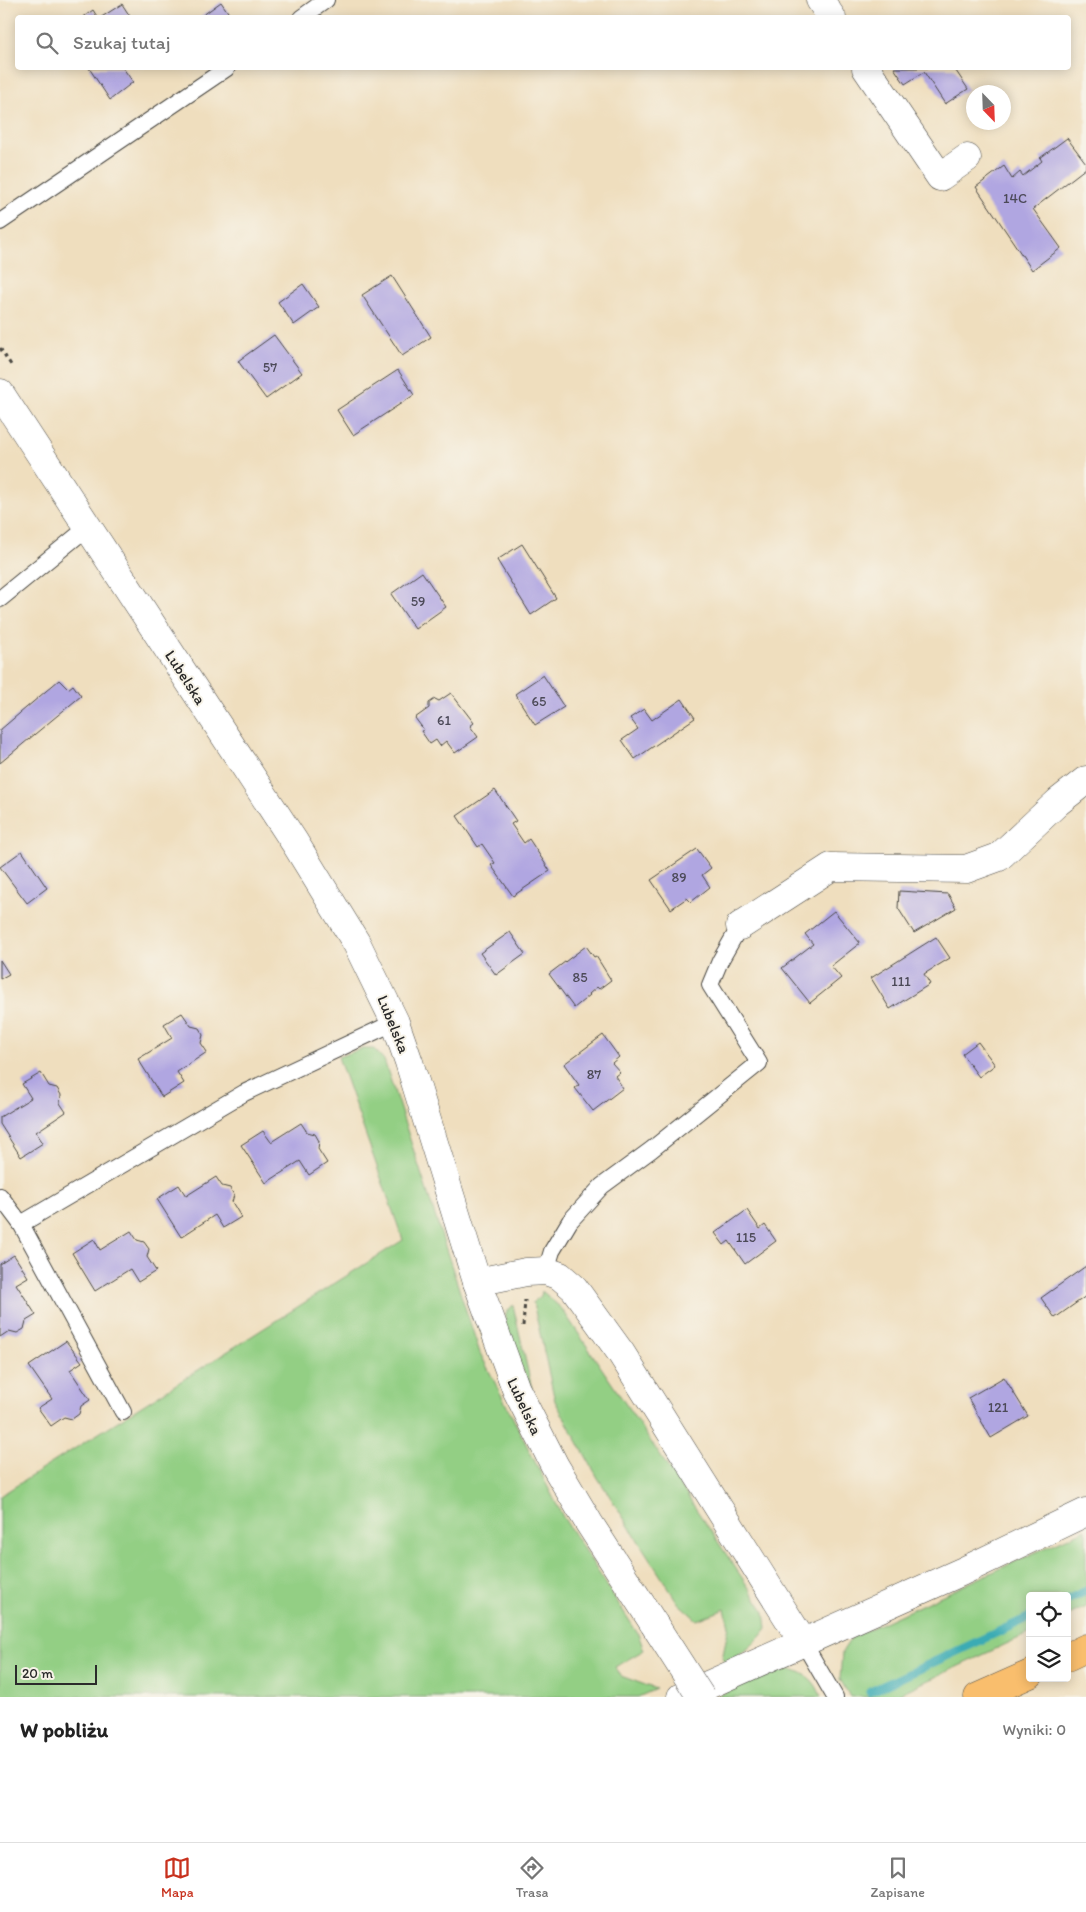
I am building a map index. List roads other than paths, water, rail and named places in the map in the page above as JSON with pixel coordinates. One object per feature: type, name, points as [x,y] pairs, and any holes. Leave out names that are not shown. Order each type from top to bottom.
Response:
[{"type":"highway","points":[[1071,1655],[1086,1648]]},
{"type":"highway","points":[[978,1697],[1026,1676]]},
{"type":"street","points":[[820,0],[830,15]]},
{"type":"street","points":[[867,70],[940,177],[968,158]]},
{"type":"street","name":"Lubelska","points":[[0,393],[295,842],[358,944],[394,1022],[409,1062],[477,1282],[502,1353],[531,1422],[589,1523],[701,1697]]},
{"type":"street","points":[[740,926],[831,867],[966,869],[999,857],[1058,802],[1086,780]]},
{"type":"street","points":[[477,1282],[526,1272],[546,1271],[560,1276],[574,1288],[615,1345],[804,1642]]},
{"type":"street","points":[[681,1697],[961,1572],[1086,1512]]},
{"type":"lane","points":[[304,15],[326,0]]},
{"type":"lane","points":[[0,222],[224,70]]},
{"type":"lane","points":[[0,599],[88,526]]},
{"type":"lane","points":[[546,1271],[552,1251],[570,1221],[602,1186],[759,1063],[710,985],[720,961],[740,926]]},
{"type":"lane","points":[[21,1224],[244,1093],[394,1022]]},
{"type":"lane","points":[[0,1196],[21,1224],[123,1412]]},
{"type":"lane","points":[[804,1642],[835,1697]]},
{"type":"waterway","points":[[1071,1598],[1086,1591]]},
{"type":"waterway","points":[[870,1692],[1026,1619]]}]
